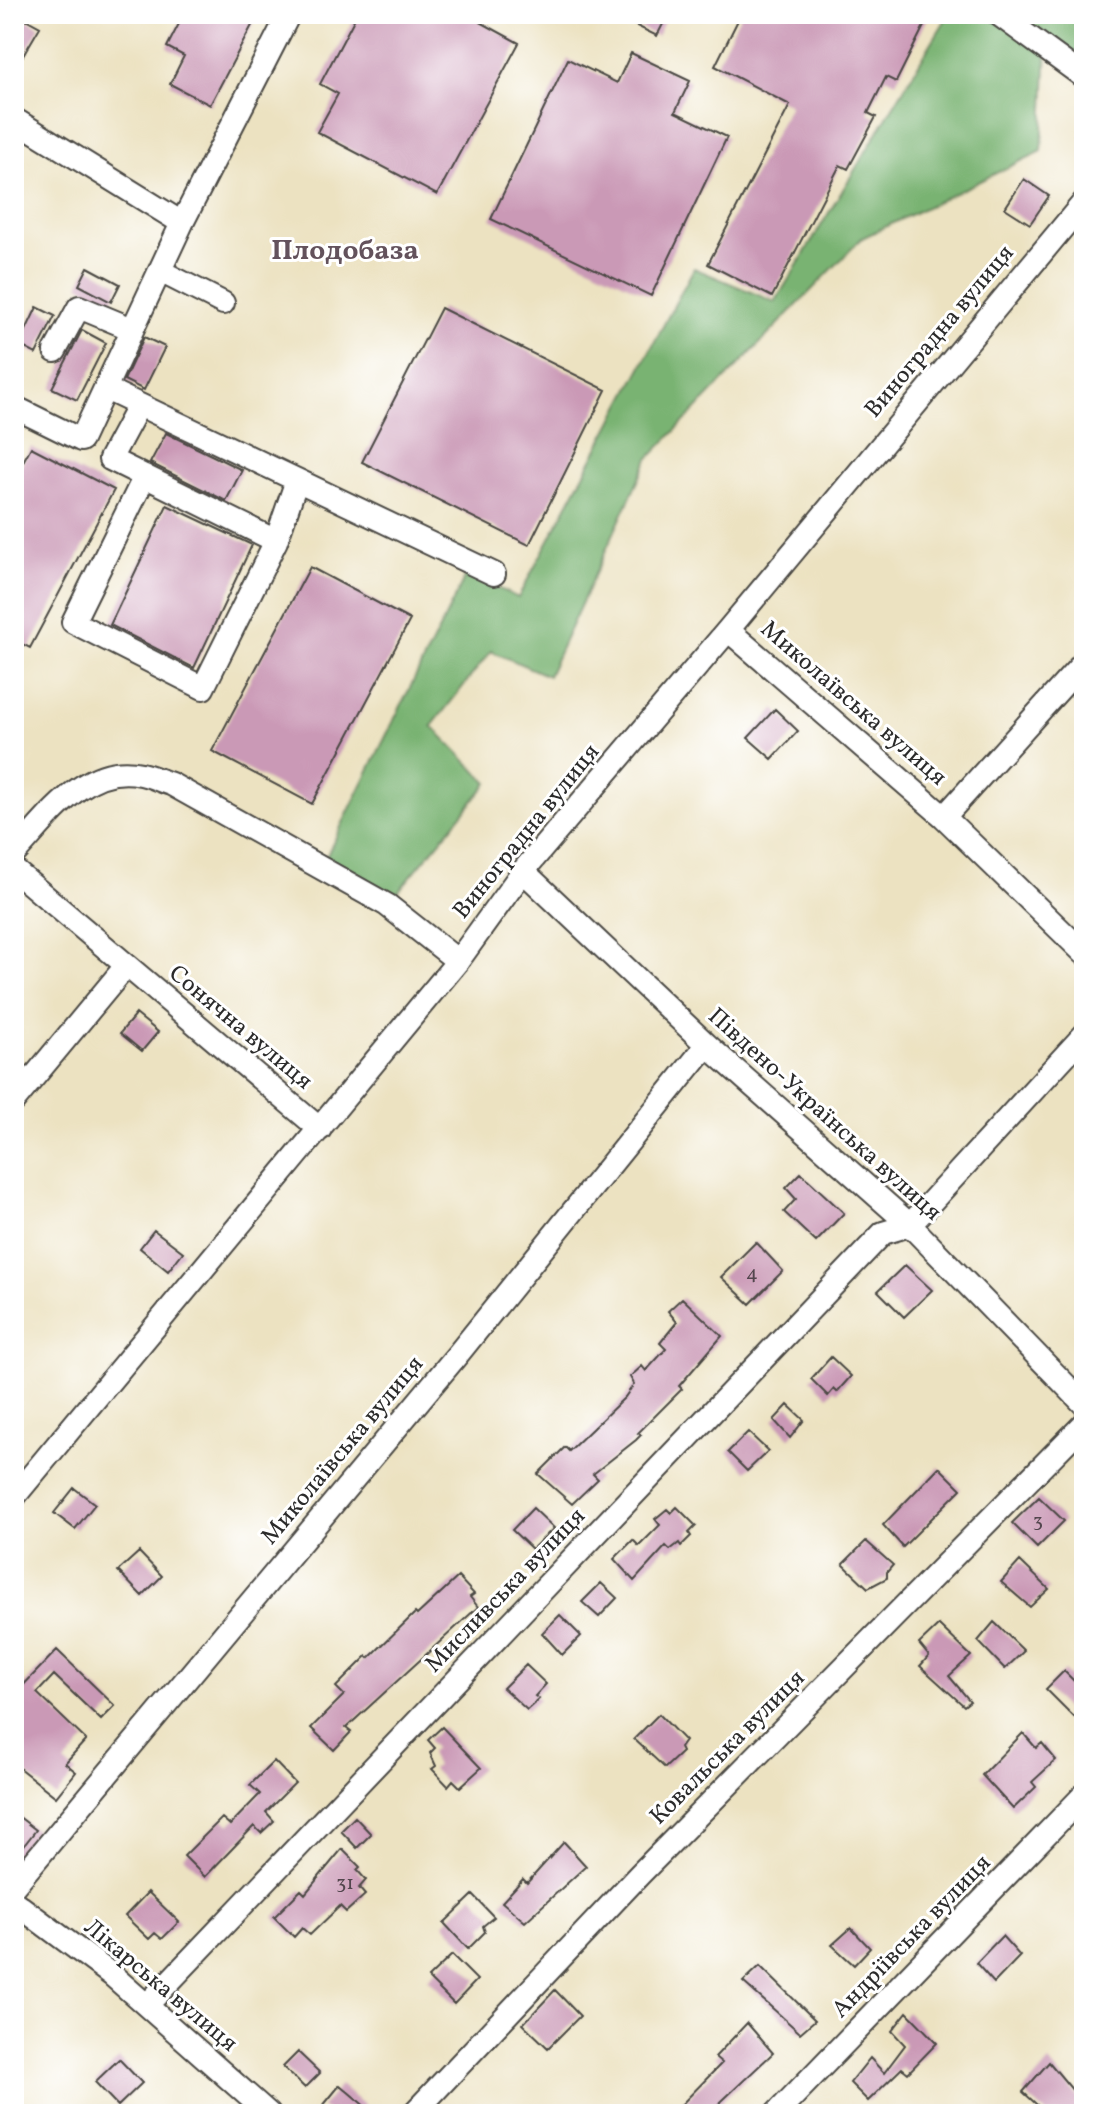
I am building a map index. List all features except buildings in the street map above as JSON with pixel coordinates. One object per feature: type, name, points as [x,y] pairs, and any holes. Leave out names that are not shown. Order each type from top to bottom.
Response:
[{"type":"street","points":[[14,407],[81,440],[182,223],[289,14]]},
{"type":"street","points":[[998,14],[1084,77]]},
{"type":"street","points":[[14,119],[182,223]]},
{"type":"street","name":"Виноградна вулиця","points":[[14,1497],[458,961],[523,871],[1084,202]]},
{"type":"street","points":[[160,271],[223,303]]},
{"type":"street","points":[[55,351],[79,307],[132,329]]},
{"type":"street","points":[[106,389],[494,574]]},
{"type":"street","points":[[139,405],[110,459],[276,541]]},
{"type":"street","points":[[145,476],[73,622],[203,688],[276,541],[297,480]]},
{"type":"street","name":"Миколаївська вулиця","points":[[728,630],[944,817],[1084,953]]},
{"type":"street","name":"Миколаївська вулиця","points":[[944,817],[1084,662]]},
{"type":"street","points":[[14,854],[78,788],[99,775],[138,773],[171,784],[321,866],[387,905],[458,961]]},
{"type":"street","name":"Сонячна вулиця","points":[[14,870],[320,1129]]},
{"type":"street","name":"Південо-Українська вулиця","points":[[523,871],[707,1045],[910,1225],[1084,1404]]},
{"type":"street","points":[[14,1101],[126,966]]},
{"type":"street","points":[[910,1225],[1084,1035]]},
{"type":"street","name":"Миколаївська вулиця","points":[[14,1886],[458,1354],[707,1045]]},
{"type":"street","name":"Мисливська вулиця","points":[[147,2005],[883,1233],[910,1225]]},
{"type":"street","name":"Ковальська вулиця","points":[[413,2114],[640,1874],[1084,1424]]},
{"type":"street","name":"Андріївська вулиця","points":[[776,2114],[1084,1795]]},
{"type":"street","name":"Лікарська вулиця","points":[[14,1902],[112,1975],[269,2114]]},
{"type":"green space","points":[[949,14],[998,14],[1047,47],[1042,151],[862,238],[648,459],[548,676],[491,651],[432,726],[488,783],[387,905],[321,867],[467,573],[518,598],[694,268],[775,302]]},
{"type":"green space","points":[[1016,14],[1084,14],[1084,70]]},
{"type":"district","name":"Плодобаза","points":[[345,251]]}]
